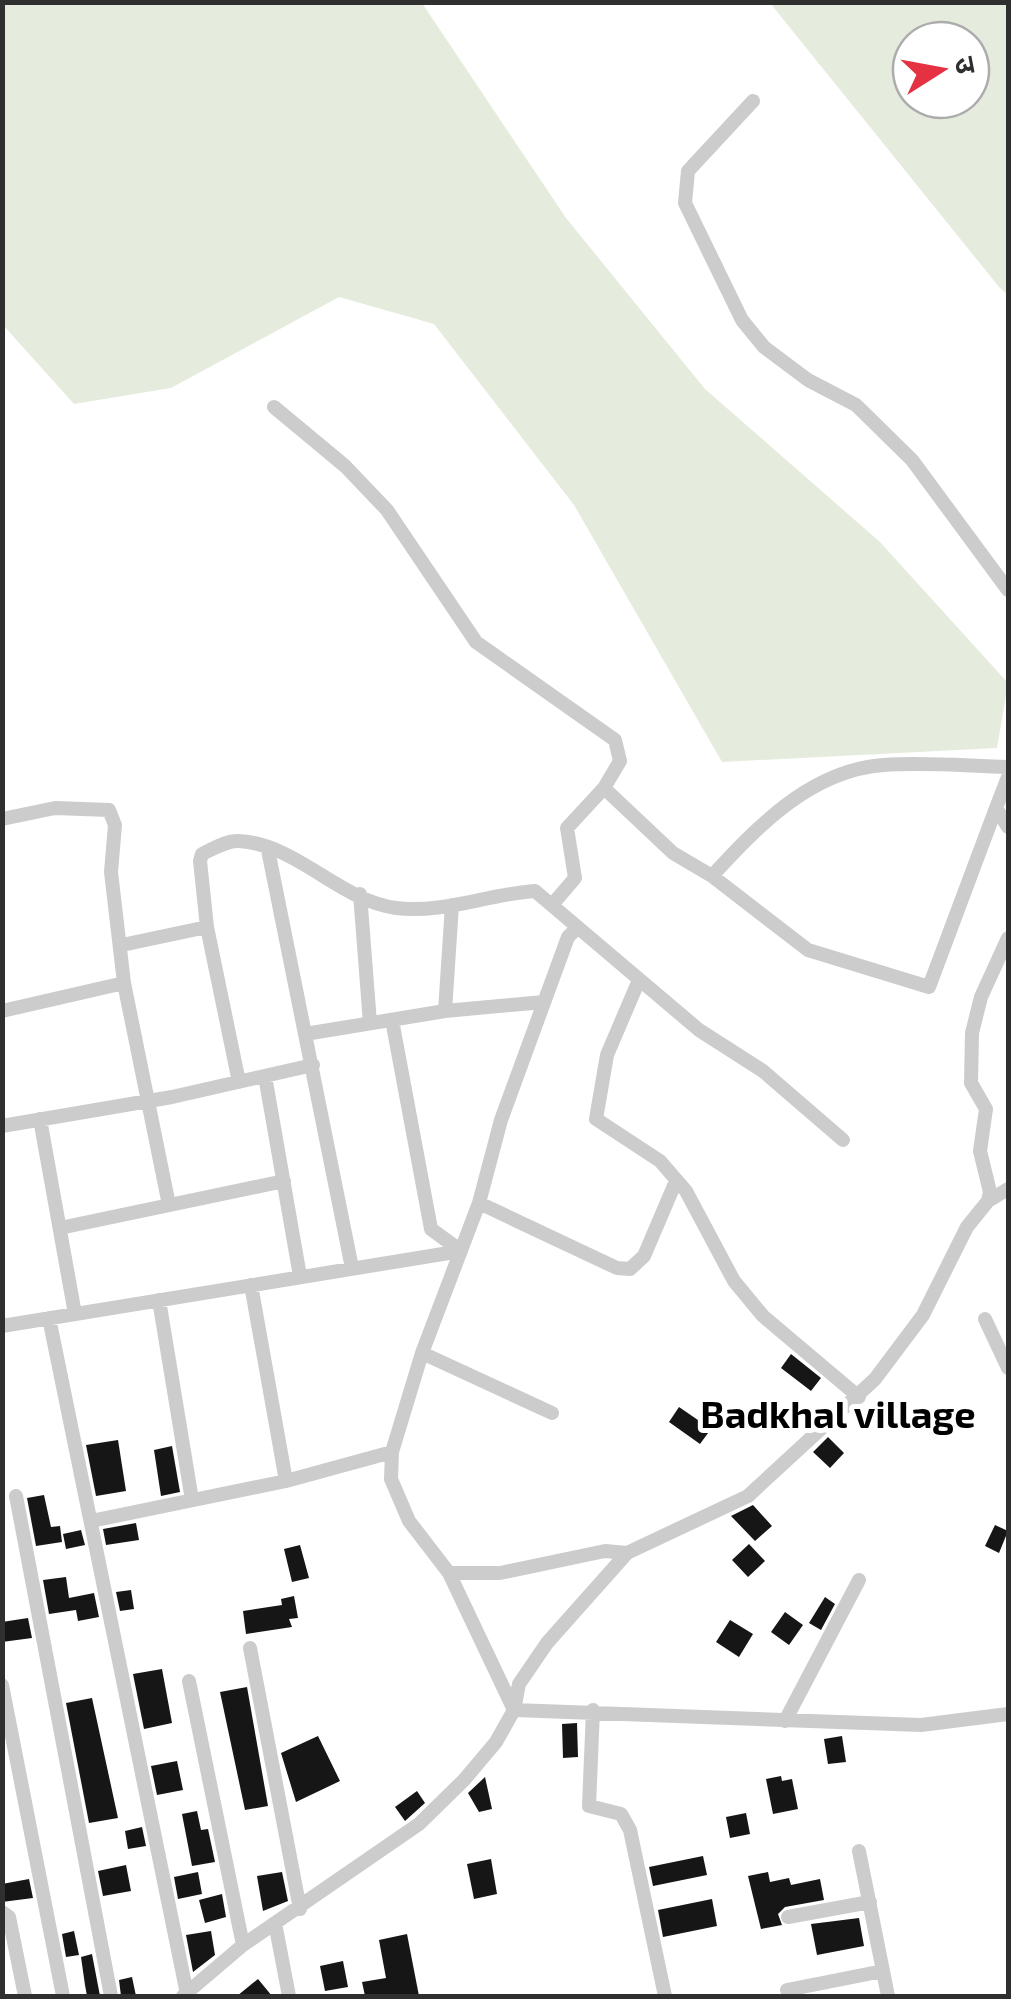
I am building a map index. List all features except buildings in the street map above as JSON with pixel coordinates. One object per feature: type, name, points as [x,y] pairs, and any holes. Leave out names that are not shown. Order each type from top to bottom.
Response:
[{"type":"street","points":[[753,101],[688,171],[686,203],[742,320],[764,347],[808,380],[856,405],[912,460],[1008,590]]},
{"type":"street","points":[[274,406],[345,466],[387,510],[438,579],[476,642],[616,740],[620,761],[604,788],[568,828],[575,878],[552,906]]},
{"type":"street","points":[[712,876],[762,822],[814,785],[880,764],[1008,767]]},
{"type":"street","points":[[604,788],[673,853],[712,876],[808,950],[929,987],[1008,777]]},
{"type":"street","points":[[2,819],[54,808],[109,810],[115,825],[111,872],[124,983],[169,1205]]},
{"type":"street","points":[[996,808],[1008,827]]},
{"type":"street","points":[[239,1082],[207,927],[202,854],[238,840],[300,861],[392,908],[452,905],[535,891],[699,1030],[763,1071],[842,1140]]},
{"type":"street","points":[[268,850],[352,1268]]},
{"type":"street","points":[[360,894],[370,1023]]},
{"type":"street","points":[[445,1011],[452,905]]},
{"type":"street","points":[[122,945],[207,927]]},
{"type":"street","points":[[514,1710],[448,1573],[409,1522],[392,1478],[392,1452],[422,1354],[480,1204],[501,1120],[568,937],[577,928]]},
{"type":"street","points":[[988,1201],[990,1192],[980,1151],[986,1109],[971,1083],[972,1033],[981,997],[1008,938]]},
{"type":"street","points":[[640,980],[614,1036],[594,1114],[600,1123],[660,1161],[709,1227],[734,1281],[763,1316],[860,1397]]},
{"type":"street","points":[[2,1011],[124,983]]},
{"type":"street","points":[[305,1034],[445,1011],[544,1002]]},
{"type":"street","points":[[392,1020],[432,1229],[461,1251]]},
{"type":"street","points":[[2,1126],[148,1102],[313,1065]]},
{"type":"street","points":[[265,1076],[300,1276]]},
{"type":"street","points":[[40,1120],[75,1314]]},
{"type":"street","points":[[60,1228],[284,1181]]},
{"type":"street","points":[[480,1204],[617,1268],[630,1269],[644,1256],[676,1181]]},
{"type":"street","points":[[49,1318],[185,1995],[243,1945],[419,1824],[496,1742],[514,1710],[519,1684],[546,1643],[627,1553],[748,1496],[860,1397],[923,1315],[967,1227],[988,1201],[1008,1189]]},
{"type":"street","points":[[2,1326],[461,1251]]},
{"type":"street","points":[[251,1284],[286,1481]]},
{"type":"street","points":[[159,1300],[192,1500]]},
{"type":"street","points":[[985,1319],[1008,1368]]},
{"type":"street","points":[[422,1354],[552,1413]]},
{"type":"street","points":[[92,1521],[286,1481],[392,1452]]},
{"type":"street","points":[[16,1496],[111,1996]]},
{"type":"street","points":[[448,1573],[475,1576],[605,1550],[627,1553]]},
{"type":"street","points":[[785,1721],[859,1580]]},
{"type":"street","points":[[250,1648],[300,1909]]},
{"type":"street","points":[[189,1681],[243,1945]]},
{"type":"street","points":[[2,1685],[63,1996]]},
{"type":"street","points":[[514,1710],[922,1725],[1008,1714]]},
{"type":"street","points":[[593,1710],[589,1806],[621,1814],[630,1830],[665,1996]]},
{"type":"street","points":[[859,1850],[888,1996]]},
{"type":"street","points":[[788,1917],[870,1902]]},
{"type":"street","points":[[2,1912],[9,1918],[24,1996]]},
{"type":"street","points":[[275,1924],[285,1994]]},
{"type":"street","points":[[787,1990],[883,1971]]},
{"type":"green space","points":[[2,3],[422,3],[566,218],[705,389],[880,542],[1008,683],[997,748],[722,762],[574,505],[434,324],[339,297],[171,388],[74,404],[3,325]]},
{"type":"green space","points":[[770,3],[1008,3],[1008,295],[999,287]]},
{"type":"district","name":"Badkhal village","points":[[838,1413]]}]
